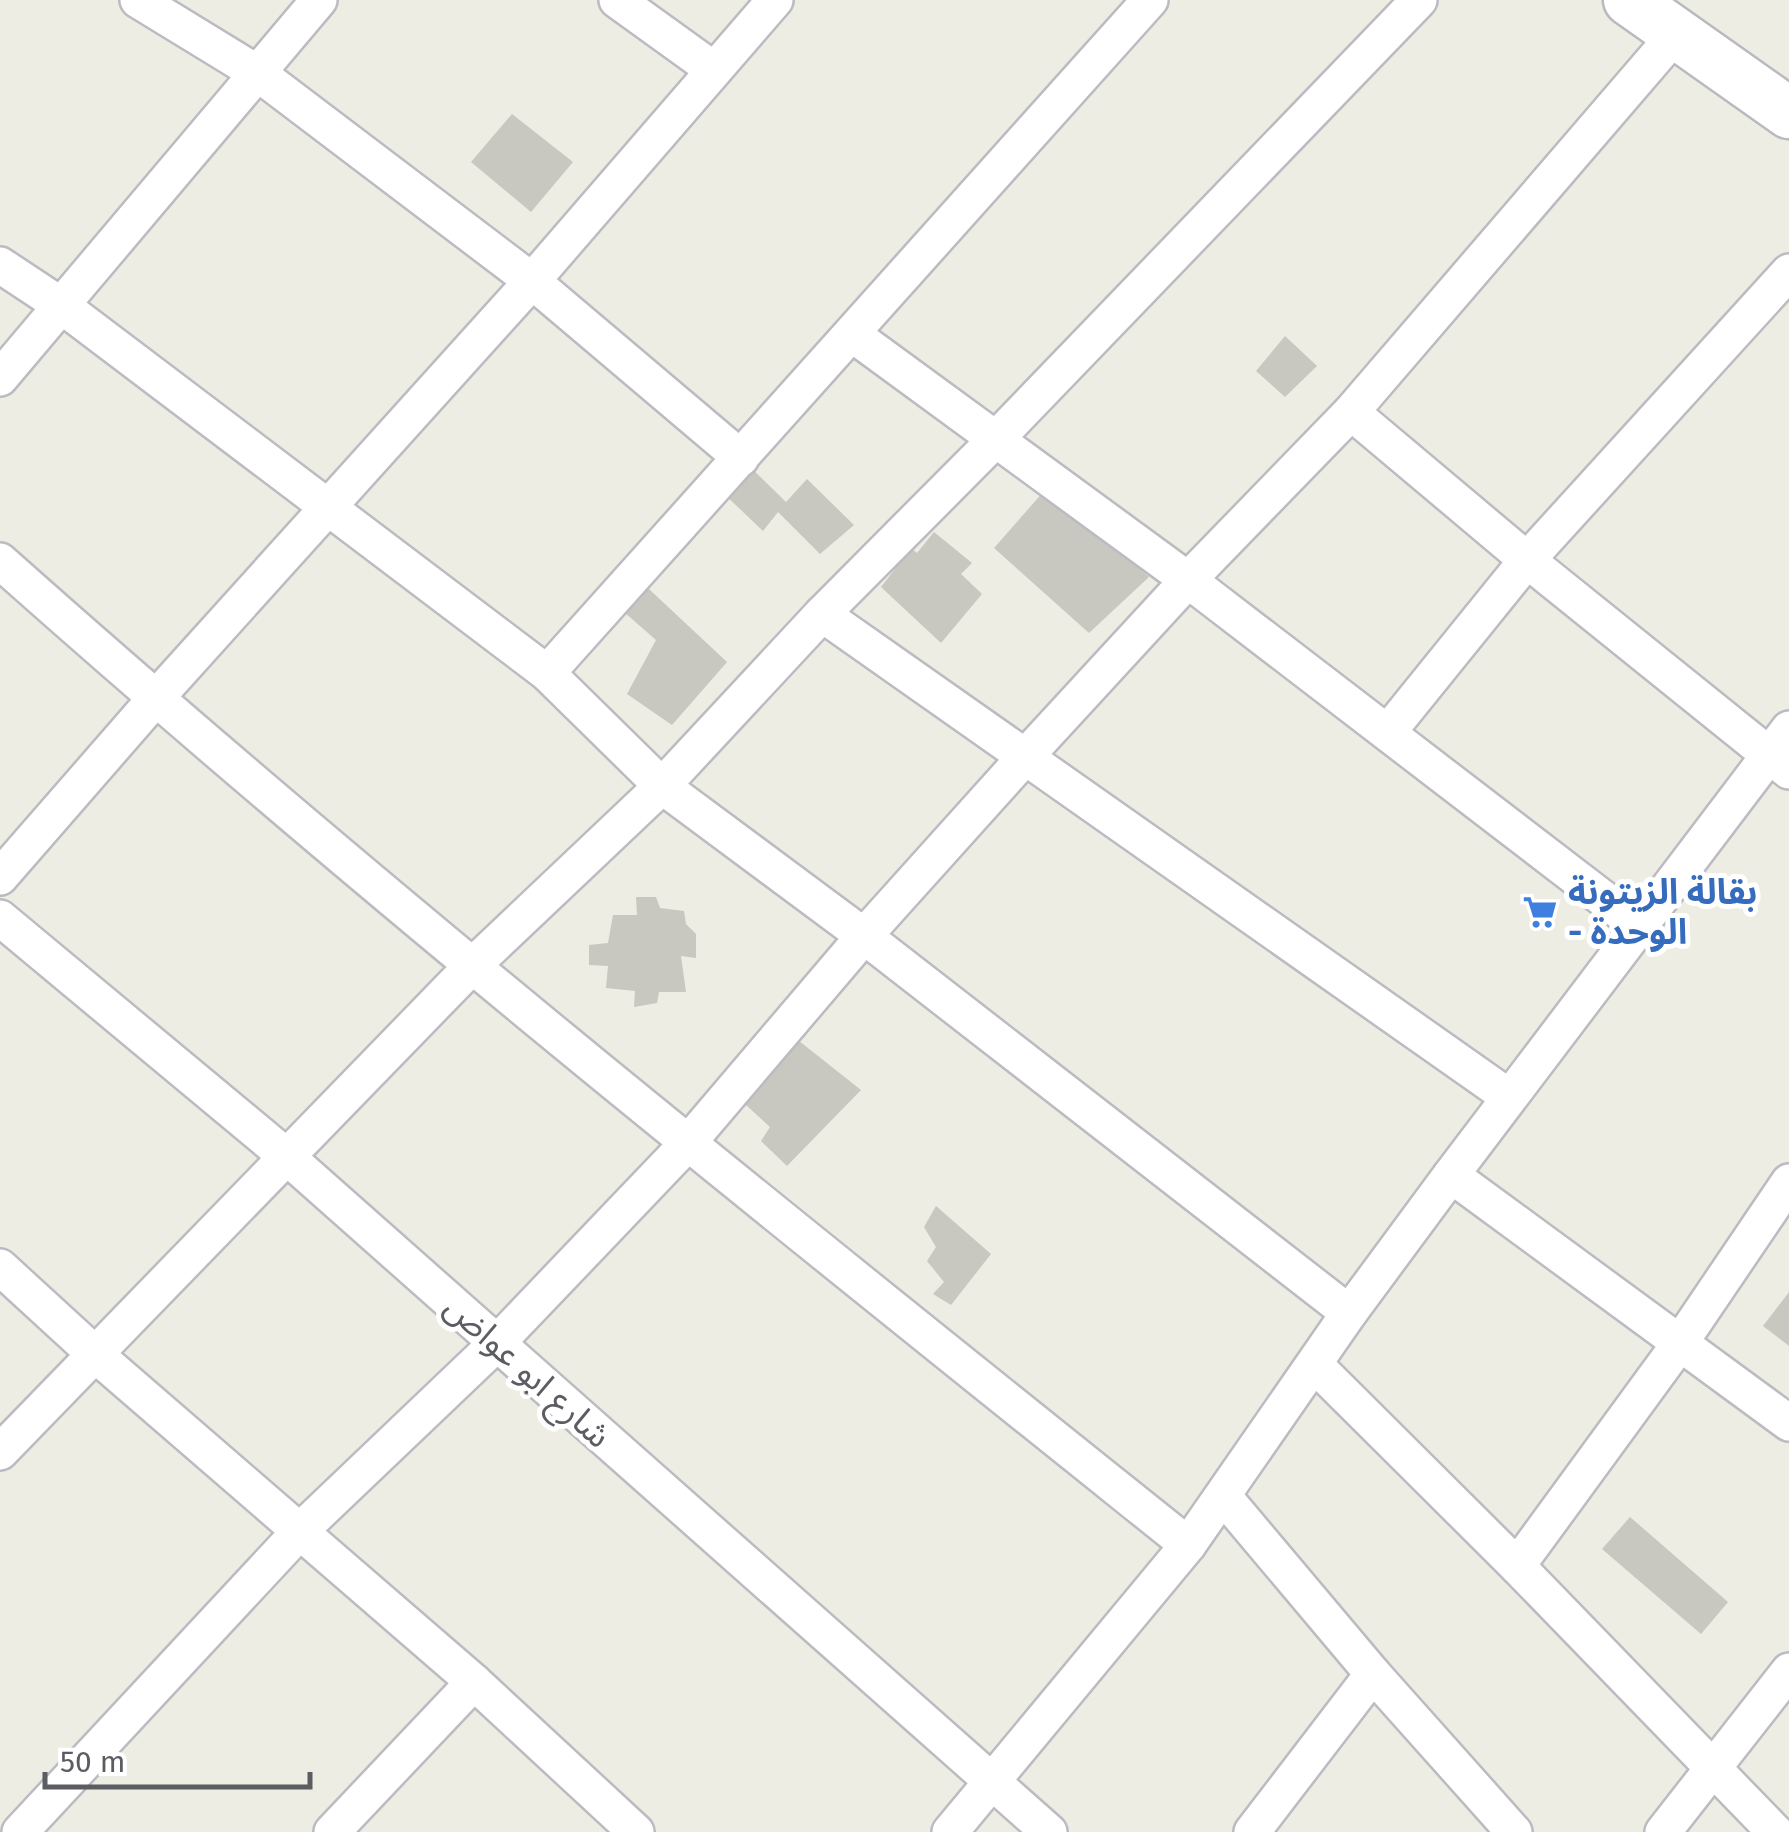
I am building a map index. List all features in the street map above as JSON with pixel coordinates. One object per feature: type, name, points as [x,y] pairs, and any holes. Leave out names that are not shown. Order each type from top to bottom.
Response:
[{"type":"street","points":[[138,0],[259,74],[532,281],[740,458]]},
{"type":"street","points":[[0,378],[319,0]]},
{"type":"street","points":[[617,0],[714,70]]},
{"type":"street","points":[[0,877],[532,281],[775,0]]},
{"type":"street","points":[[547,673],[1150,0]]},
{"type":"street","points":[[0,1452],[471,967],[662,786],[822,614],[1419,0]]},
{"type":"street","points":[[1629,0],[1789,113]]},
{"type":"street","points":[[20,1832],[301,1530],[497,1343],[687,1144],[864,936],[1025,757],[1188,580],[1351,412],[1675,34]]},
{"type":"street","points":[[0,265],[62,306],[547,673],[662,786],[864,936],[1349,1314]]},
{"type":"street","points":[[1388,732],[1528,560],[1789,272]]},
{"type":"street","points":[[852,334],[1188,580],[1639,926]]},
{"type":"street","points":[[950,1832],[1188,1545],[1349,1314],[1508,1098],[1639,926],[1782,752],[1528,560],[1351,412]]},
{"type":"street","points":[[0,561],[155,699],[471,967],[1188,1545]]},
{"type":"street","points":[[822,614],[1508,1098]]},
{"type":"street","name":"شارع ابو عواض","points":[[0,918],[286,1156],[1049,1832]]},
{"type":"street","points":[[1451,1175],[1789,1423]]},
{"type":"street","points":[[1517,1566],[1680,1342],[1789,1182]]},
{"type":"street","points":[[0,1267],[474,1682],[624,1828]]},
{"type":"street","points":[[1315,1366],[1517,1566],[1775,1832]]},
{"type":"street","points":[[1224,1497],[1373,1674],[1514,1832]]},
{"type":"street","points":[[1663,1832],[1789,1671]]},
{"type":"street","points":[[1252,1832],[1373,1674]]},
{"type":"street","points":[[332,1832],[474,1682]]},
{"type":"building","points":[[512,114],[573,162],[531,212],[471,162]]},
{"type":"building","points":[[1285,336],[1317,366],[1285,397],[1256,371]]},
{"type":"building","points":[[741,458],[786,502],[807,479],[854,525],[820,554],[778,512],[763,531],[721,491]]},
{"type":"building","points":[[1045,490],[1149,577],[1089,633],[994,548]]},
{"type":"building","points":[[934,532],[972,563],[961,574],[982,594],[941,643],[881,587],[911,548],[917,553]]},
{"type":"building","points":[[635,576],[727,662],[672,725],[627,694],[656,640],[616,605]]},
{"type":"building","points":[[636,897],[656,897],[660,908],[684,911],[686,924],[696,934],[696,958],[681,956],[686,992],[659,992],[657,1003],[634,1007],[635,991],[606,988],[608,966],[589,965],[589,945],[608,943],[613,915],[637,915]]},
{"type":"building","points":[[789,1033],[861,1090],[787,1166],[761,1141],[770,1127],[735,1095]]},
{"type":"building","points":[[936,1206],[991,1254],[951,1305],[933,1294],[944,1282],[927,1261],[936,1247],[924,1227]]},
{"type":"building","points":[[1789,1292],[1789,1346],[1763,1326]]},
{"type":"building","points":[[1630,1517],[1728,1602],[1701,1634],[1602,1549]]},
{"type":"place","name":"بقالة الزيتونة - الوحدة","points":[[1540,912]]}]
